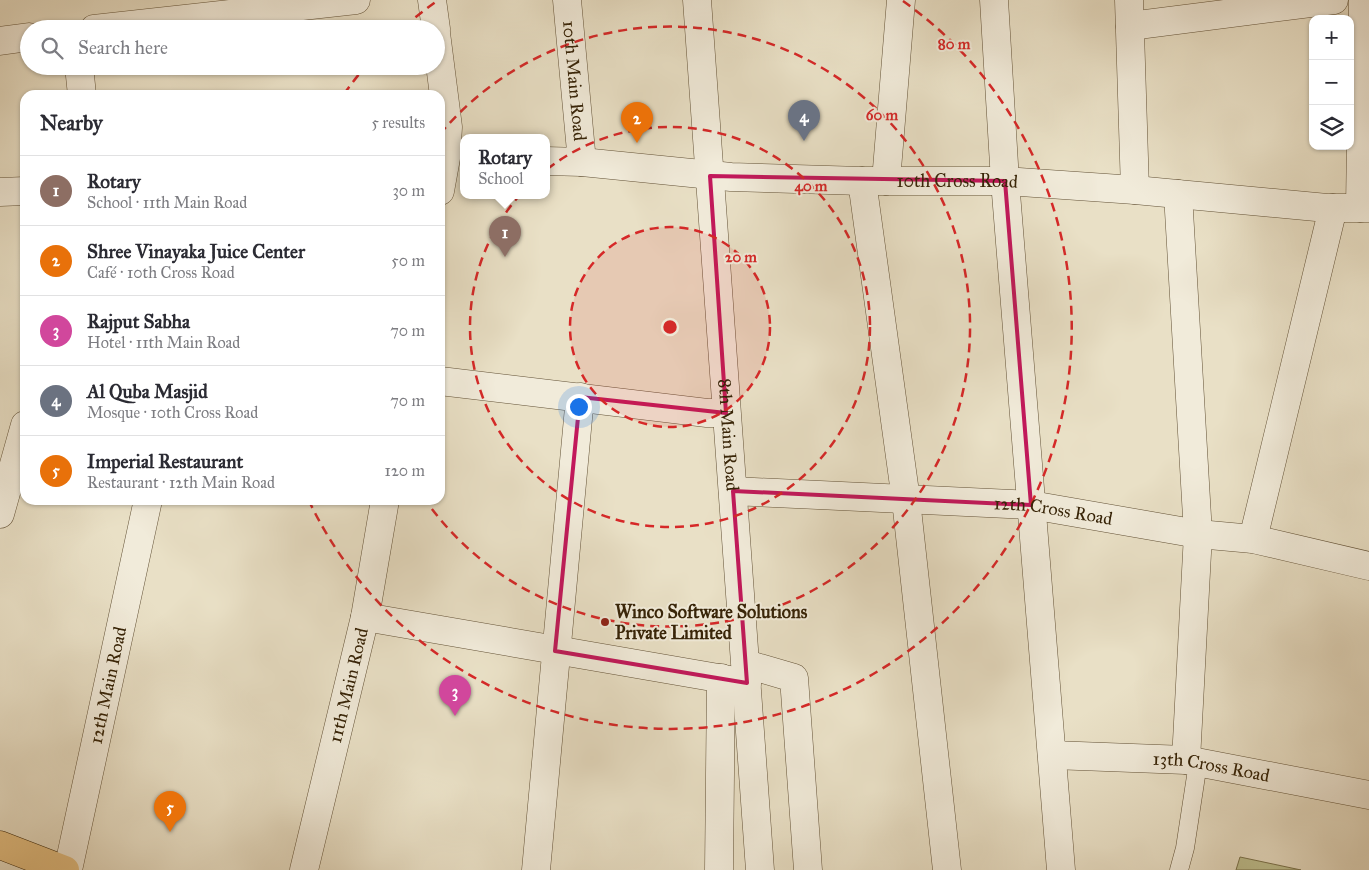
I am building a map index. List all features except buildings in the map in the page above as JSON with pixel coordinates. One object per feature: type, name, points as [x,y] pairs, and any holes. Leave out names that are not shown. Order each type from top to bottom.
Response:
[{"type":"main road","points":[[0,845],[66,870]]},
{"type":"street","points":[[175,20],[356,0]]},
{"type":"street","points":[[432,0],[435,20]]},
{"type":"street","name":"10th Main Road","points":[[567,0],[582,162]]},
{"type":"street","name":"8th Main Road","points":[[697,0],[760,870]]},
{"type":"street","points":[[901,0],[874,181],[906,500],[947,870]]},
{"type":"street","points":[[994,0],[1005,181],[1061,870]]},
{"type":"street","points":[[1135,190],[1130,13],[1334,0]]},
{"type":"street","points":[[1363,0],[1364,208]]},
{"type":"street","points":[[0,41],[20,38]]},
{"type":"street","points":[[80,75],[81,90]]},
{"type":"street","points":[[440,75],[441,90]]},
{"type":"street","points":[[445,131],[455,158],[445,180]]},
{"type":"street","name":"10th Cross Road","points":[[550,161],[582,162],[710,176],[874,181],[1005,181],[1135,190],[1333,208],[1364,208]]},
{"type":"street","points":[[0,192],[20,191]]},
{"type":"street","points":[[1178,194],[1198,534],[1192,761]]},
{"type":"street","points":[[1253,539],[1333,208]]},
{"type":"street","points":[[445,381],[707,413],[726,413]]},
{"type":"street","points":[[536,870],[580,397]]},
{"type":"street","points":[[0,514],[20,443]]},
{"type":"street","name":"12th Cross Road","points":[[732,491],[1031,505],[1198,534],[1253,539],[1369,566]]},
{"type":"street","name":"12th Main Road","points":[[66,870],[147,505]]},
{"type":"street","name":"11th Main Road","points":[[304,870],[365,617],[383,505]]},
{"type":"street","points":[[365,617],[721,678],[747,674],[794,678],[808,870]]},
{"type":"street","points":[[719,870],[721,678]]},
{"type":"street","name":"13th Cross Road","points":[[1052,755],[1192,761],[1369,795]]},
{"type":"lane","points":[[1179,870],[1185,848],[1192,761]]},
{"type":"highlighted area","points":[[710,176],[1005,181],[1031,505],[733,491],[747,683],[555,651],[580,397],[726,413]]},
{"type":"green space","points":[[1240,857],[1301,870],[1236,870]]},
{"type":"place","name":"Al Quba Masjid","points":[[804,141]]},
{"type":"place","name":"Shree Vinayaka Juice Center","points":[[637,143]]},
{"type":"place","name":"Rotary","points":[[505,257]]},
{"type":"place","name":"Winco Software Solutions Private Limited","points":[[605,622]]},
{"type":"place","name":"Rajput Sabha","points":[[455,716]]},
{"type":"place","name":"Imperial Restaurant","points":[[170,832]]}]
